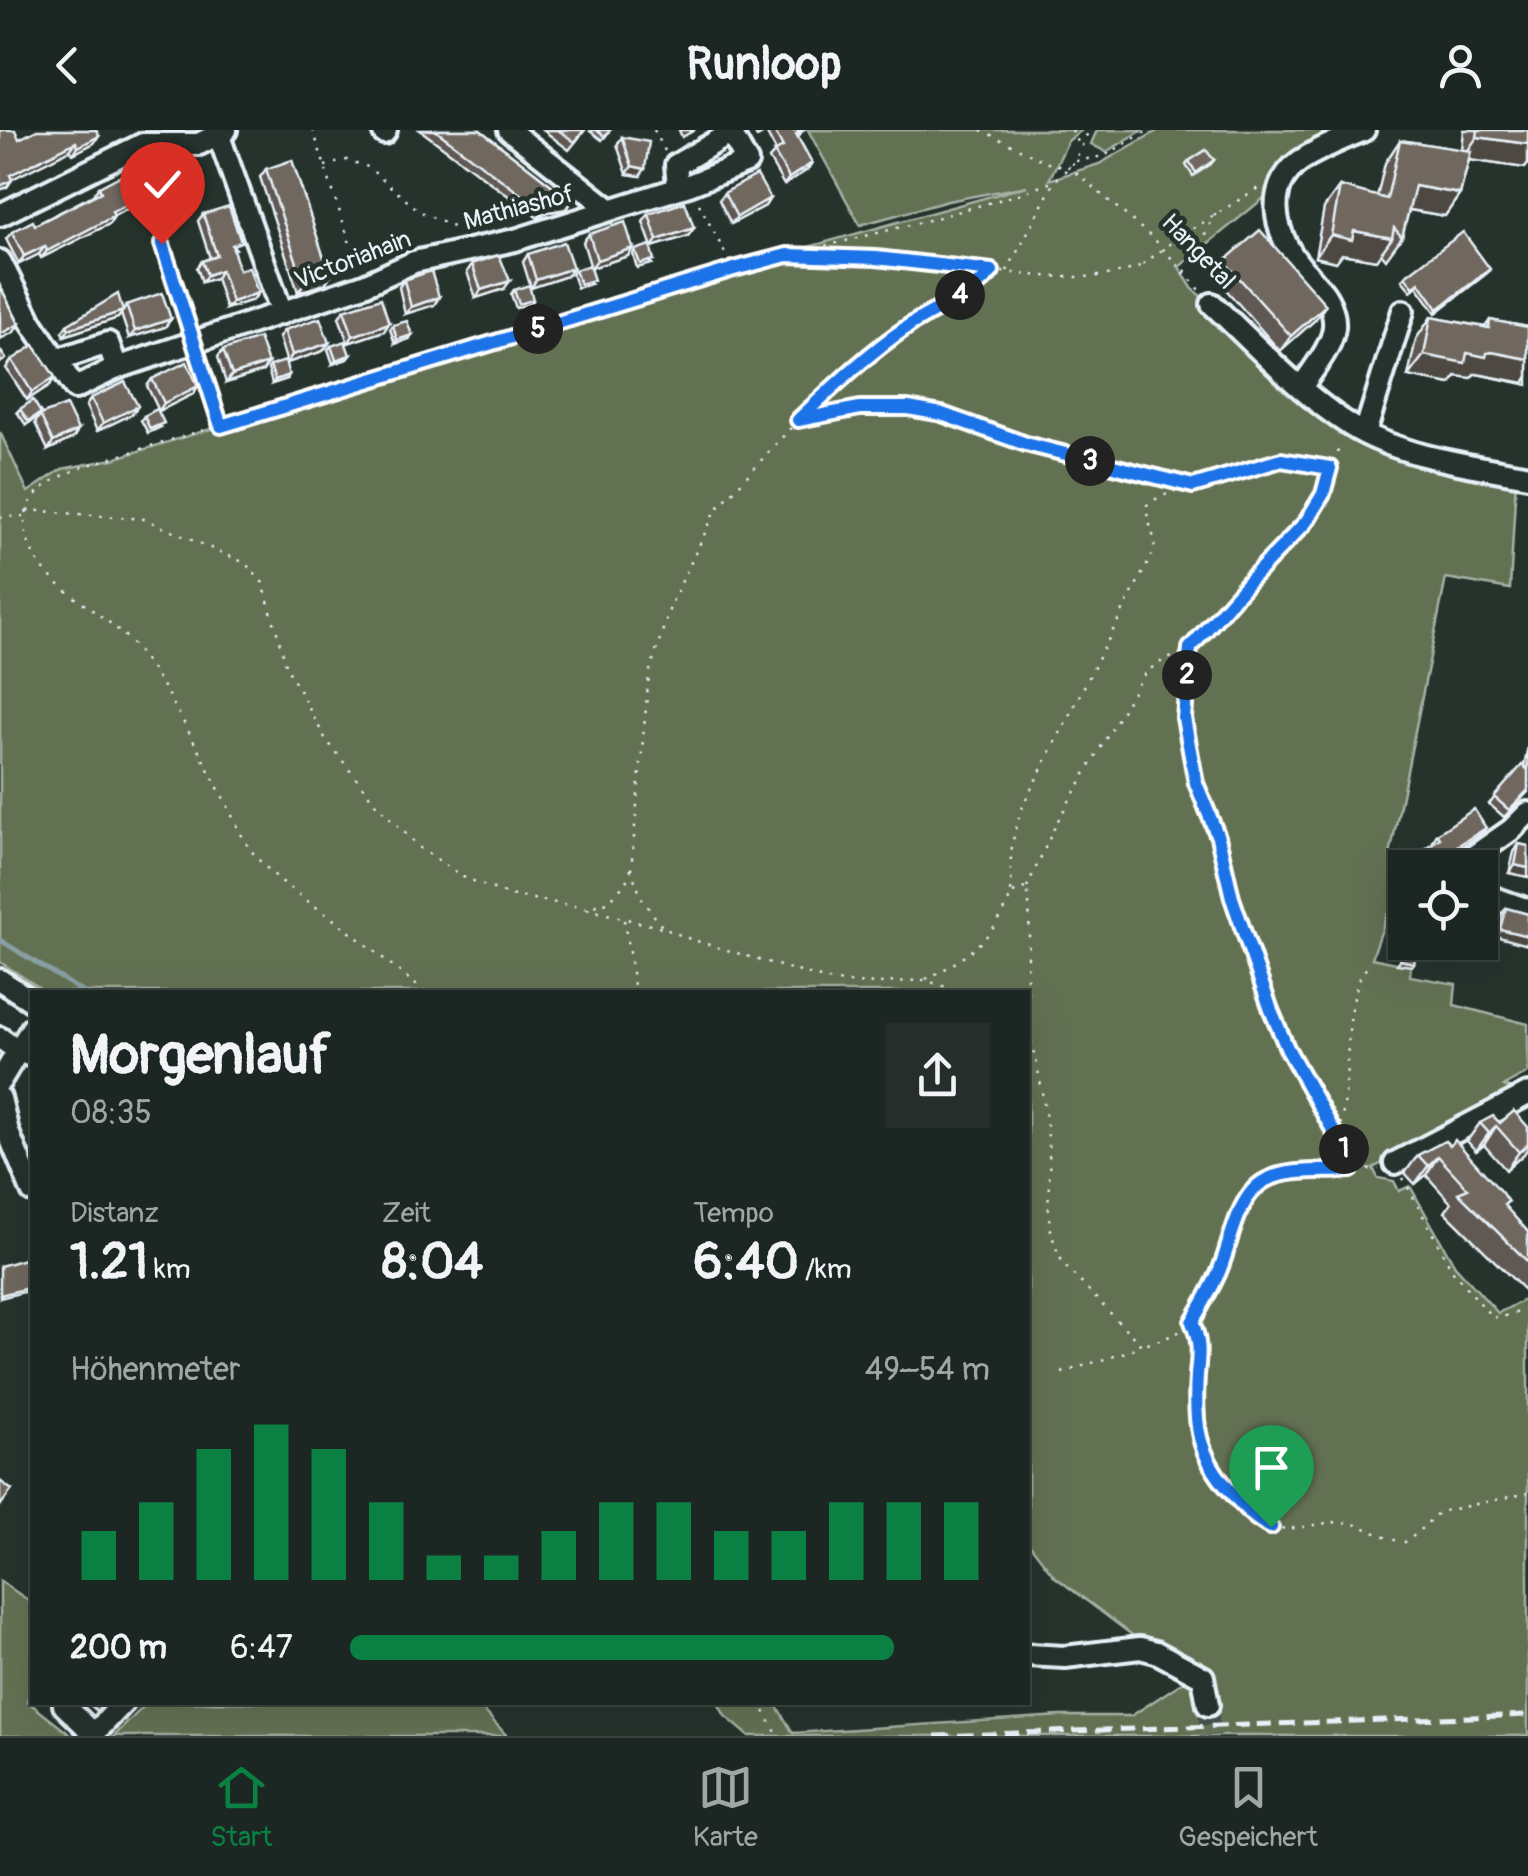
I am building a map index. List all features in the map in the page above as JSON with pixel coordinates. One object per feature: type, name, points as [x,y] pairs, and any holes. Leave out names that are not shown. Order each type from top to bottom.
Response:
[{"type":"street","name":"Mathiashof","points":[[509,130],[608,208]]},
{"type":"street","points":[[1301,388],[1331,340],[1333,314],[1324,294],[1280,238],[1276,205],[1280,186],[1304,157],[1364,130]]},
{"type":"street","name":"Victoriahain","points":[[0,215],[123,154],[139,137],[199,144],[223,133],[282,313]]},
{"type":"street","name":"Mathiashof","points":[[442,254],[516,240],[681,179]]},
{"type":"street","name":"Victoriahain","points":[[0,262],[31,322],[76,388],[117,368],[364,285],[442,254]]},
{"type":"street","name":"Hangetal","points":[[1212,304],[1301,388],[1357,429],[1398,446],[1528,476]]},
{"type":"street","points":[[1357,429],[1402,312]]},
{"type":"street","points":[[56,360],[108,343],[117,368]]},
{"type":"street","points":[[1483,850],[1528,813]]},
{"type":"street","points":[[1498,899],[1528,910]]},
{"type":"street","points":[[0,980],[30,1000]]},
{"type":"street","points":[[0,1038],[25,1054],[0,1082]]},
{"type":"street","points":[[1394,1163],[1528,1094]]},
{"type":"street","points":[[0,1098],[8,1132],[30,1186]]},
{"type":"street","points":[[1030,1654],[1065,1658],[1140,1648],[1156,1652],[1203,1677],[1208,1705]]},
{"type":"street","points":[[64,1705],[94,1734],[121,1705]]},
{"type":"path","points":[[322,130],[314,132],[364,285]]},
{"type":"path","points":[[654,130],[734,269]]},
{"type":"path","name":"Hangetal","points":[[980,130],[1050,164],[1069,167],[1156,240],[1212,304]]},
{"type":"path","points":[[1072,130],[1080,146]]},
{"type":"path","points":[[1006,272],[1055,181],[1074,161],[1089,130]]},
{"type":"path","points":[[1074,161],[1104,156],[1149,130]]},
{"type":"path","points":[[123,154],[150,212],[221,426]]},
{"type":"path","points":[[325,166],[347,160],[368,167],[430,218],[492,245]]},
{"type":"path","points":[[787,255],[876,258],[1006,272],[1117,274],[1143,264],[1217,212],[1290,172]]},
{"type":"path","points":[[421,990],[280,880],[252,852],[135,646],[47,571],[29,543],[26,510],[33,496],[62,476],[221,426],[734,269],[929,220],[1055,181]]},
{"type":"path","points":[[1185,272],[1217,212]]},
{"type":"path","points":[[586,908],[608,902],[625,884],[631,870],[644,706],[658,640],[685,572],[716,510],[798,420],[876,350],[980,284],[992,271]]},
{"type":"path","points":[[798,420],[860,408],[908,408],[942,414],[1026,444],[1193,486]]},
{"type":"path","points":[[1028,990],[1027,887],[1057,822],[1128,696],[1152,667],[1190,648],[1306,522],[1323,494],[1330,468],[1357,429]]},
{"type":"path","points":[[924,980],[976,948],[1011,894],[1014,832],[1024,803],[1154,551],[1147,504],[1281,460],[1330,468]]},
{"type":"path","points":[[26,510],[144,520],[245,564],[263,583],[287,668],[325,738],[375,803],[420,848],[463,878],[509,896],[586,908],[663,928],[752,960],[828,980],[866,984],[924,980],[956,990]]},
{"type":"path","points":[[0,517],[26,516]]},
{"type":"path","points":[[1190,648],[1184,718],[1196,783],[1218,837],[1232,898],[1277,1027],[1337,1136],[1351,1170]]},
{"type":"path","points":[[631,870],[642,899],[663,928]]},
{"type":"path","points":[[1011,894],[1027,887]]},
{"type":"path","points":[[623,918],[635,990]]},
{"type":"path","points":[[1337,1136],[1344,1113],[1351,1018],[1359,978],[1370,962]]},
{"type":"path","points":[[1030,1038],[1046,1116],[1046,1202],[1056,1250],[1064,1265],[1142,1346]]},
{"type":"path","points":[[1062,1373],[1173,1334],[1192,1322],[1220,1271],[1244,1206],[1255,1188],[1283,1175],[1376,1170],[1394,1163],[1452,1270],[1491,1316],[1499,1318],[1528,1310]]},
{"type":"path","points":[[1192,1322],[1201,1353],[1196,1410],[1201,1450],[1220,1480],[1261,1523],[1282,1529],[1351,1523],[1384,1538],[1407,1542],[1439,1512],[1528,1493]]},
{"type":"path","points":[[762,1705],[778,1736]]},
{"type":"green space","points":[[808,130],[1082,130],[1068,141],[1049,180],[1099,164],[1159,130],[1362,130],[1280,185],[1179,267],[1192,288],[1346,428],[1516,478],[1510,589],[1446,578],[1388,850],[1388,914],[1372,958],[1411,966],[1410,976],[1456,984],[1454,1005],[1528,1024],[1528,1073],[1504,1086],[1519,1092],[1373,1168],[1378,1178],[1394,1181],[1399,1191],[1410,1186],[1455,1266],[1498,1313],[1528,1298],[1528,1736],[749,1736],[725,1716],[719,1705],[776,1705],[793,1733],[1060,1716],[1131,1716],[1189,1678],[1054,1576],[1030,1545],[1030,990],[43,990],[0,962],[0,432],[28,492],[62,469],[113,459],[740,266],[1027,186],[948,201],[860,225]]},
{"type":"green space","points":[[1097,130],[1143,130],[1106,152],[1091,144]]},
{"type":"green space","points":[[0,1581],[30,1602],[27,1701],[72,1736],[0,1736]]},
{"type":"green space","points":[[145,1705],[479,1705],[507,1736],[114,1736]]},
{"type":"building","points":[[0,130],[15,130],[19,139],[37,130],[96,130],[99,136],[78,147],[76,142],[10,175],[12,180],[0,186]]},
{"type":"building","points":[[435,130],[480,130],[572,201],[554,204],[543,211]]},
{"type":"building","points":[[558,130],[584,130],[575,142]]},
{"type":"building","points":[[774,130],[803,130],[796,134],[812,163],[789,178],[774,152],[783,147]]},
{"type":"building","points":[[1478,130],[1528,130],[1528,144],[1477,137]]},
{"type":"building","points":[[622,137],[649,142],[645,169],[632,166]]},
{"type":"building","points":[[1400,140],[1471,151],[1460,194],[1415,186],[1402,237],[1394,228],[1392,238],[1354,231],[1352,240],[1331,235],[1340,186],[1387,199]]},
{"type":"building","points":[[1206,150],[1214,160],[1196,173],[1189,161]]},
{"type":"building","points":[[292,160],[330,276],[304,284],[266,169]]},
{"type":"building","points":[[757,175],[770,198],[737,217],[724,193]]},
{"type":"building","points":[[120,176],[132,202],[112,212],[114,216],[47,251],[45,246],[24,256],[12,232],[33,221],[35,225],[101,192],[99,187]]},
{"type":"building","points":[[685,202],[694,228],[657,240],[649,214]]},
{"type":"building","points":[[229,206],[241,242],[232,245],[239,270],[249,267],[258,293],[232,302],[221,270],[207,275],[202,261],[217,256],[203,214]]},
{"type":"building","points":[[625,222],[633,248],[597,260],[589,234]]},
{"type":"building","points":[[1260,230],[1326,305],[1291,336],[1224,261]]},
{"type":"building","points":[[1463,232],[1490,269],[1438,309],[1419,282],[1413,287],[1405,276]]},
{"type":"building","points":[[564,242],[573,268],[536,280],[528,254]]},
{"type":"building","points":[[650,245],[654,260],[640,264],[635,250]]},
{"type":"building","points":[[499,255],[510,281],[481,290],[472,264]]},
{"type":"building","points":[[589,265],[594,280],[580,284],[575,270]]},
{"type":"building","points":[[431,271],[439,297],[411,307],[404,280]]},
{"type":"building","points":[[529,285],[533,300],[519,304],[514,290]]},
{"type":"building","points":[[0,291],[19,324],[0,334]]},
{"type":"building","points":[[162,293],[171,319],[135,331],[126,305]]},
{"type":"building","points":[[118,294],[123,311],[69,329],[67,325]]},
{"type":"building","points":[[381,298],[389,323],[353,336],[344,310]]},
{"type":"building","points":[[1431,317],[1489,328],[1490,320],[1528,327],[1528,359],[1492,352],[1486,357],[1467,353],[1465,363],[1424,355]]},
{"type":"building","points":[[320,318],[329,343],[292,355],[284,330]]},
{"type":"building","points":[[407,321],[412,335],[397,340],[393,325]]},
{"type":"building","points":[[259,338],[268,363],[232,375],[223,350]]},
{"type":"building","points":[[345,341],[350,355],[336,360],[331,346]]},
{"type":"building","points":[[34,345],[55,377],[32,392],[12,360]]},
{"type":"building","points":[[285,361],[289,375],[275,380],[270,366]]},
{"type":"building","points":[[187,362],[198,386],[164,403],[152,379]]},
{"type":"building","points":[[125,382],[138,406],[103,423],[91,398]]},
{"type":"building","points":[[33,400],[41,413],[28,421],[20,409]]},
{"type":"building","points":[[66,405],[78,430],[53,442],[40,415]]},
{"type":"building","points":[[157,409],[164,423],[150,429],[144,416]]},
{"type":"building","points":[[1528,763],[1528,790],[1509,810],[1494,797],[1522,765],[1527,769]]},
{"type":"building","points":[[1474,809],[1486,828],[1451,850],[1423,850],[1440,838],[1437,834]]},
{"type":"building","points":[[1519,844],[1528,846],[1528,868],[1515,865]]},
{"type":"building","points":[[1506,908],[1528,914],[1528,936],[1500,929]]},
{"type":"building","points":[[1514,1111],[1528,1127],[1528,1144],[1519,1152],[1496,1126],[1489,1133],[1480,1123],[1493,1116],[1500,1123]]},
{"type":"building","points":[[1455,1140],[1502,1193],[1508,1202],[1504,1205],[1528,1232],[1528,1262],[1458,1193],[1468,1189],[1438,1156],[1428,1166],[1418,1155],[1445,1141],[1450,1146]]},
{"type":"building","points":[[30,1258],[30,1288],[0,1295],[0,1266]]},
{"type":"building","points":[[0,1481],[12,1490],[0,1506]]},
{"type":"waterway","points":[[0,940],[80,990]]},
{"type":"tunnel","points":[[1208,1705],[1210,1736]]},
{"type":"railway","points":[[935,1736],[1528,1715]]},
{"type":"route","points":[[162,244],[221,426],[787,255],[876,258],[992,271],[985,281],[943,304],[876,350],[798,420],[860,408],[908,408],[942,414],[992,434],[1084,460],[1165,476],[1193,486],[1281,460],[1330,468],[1323,494],[1306,522],[1190,648],[1184,718],[1196,783],[1218,837],[1232,898],[1271,1010],[1351,1170],[1283,1175],[1255,1188],[1234,1228],[1220,1271],[1192,1322],[1201,1353],[1196,1410],[1201,1450],[1220,1480],[1250,1514],[1271,1527]]}]
